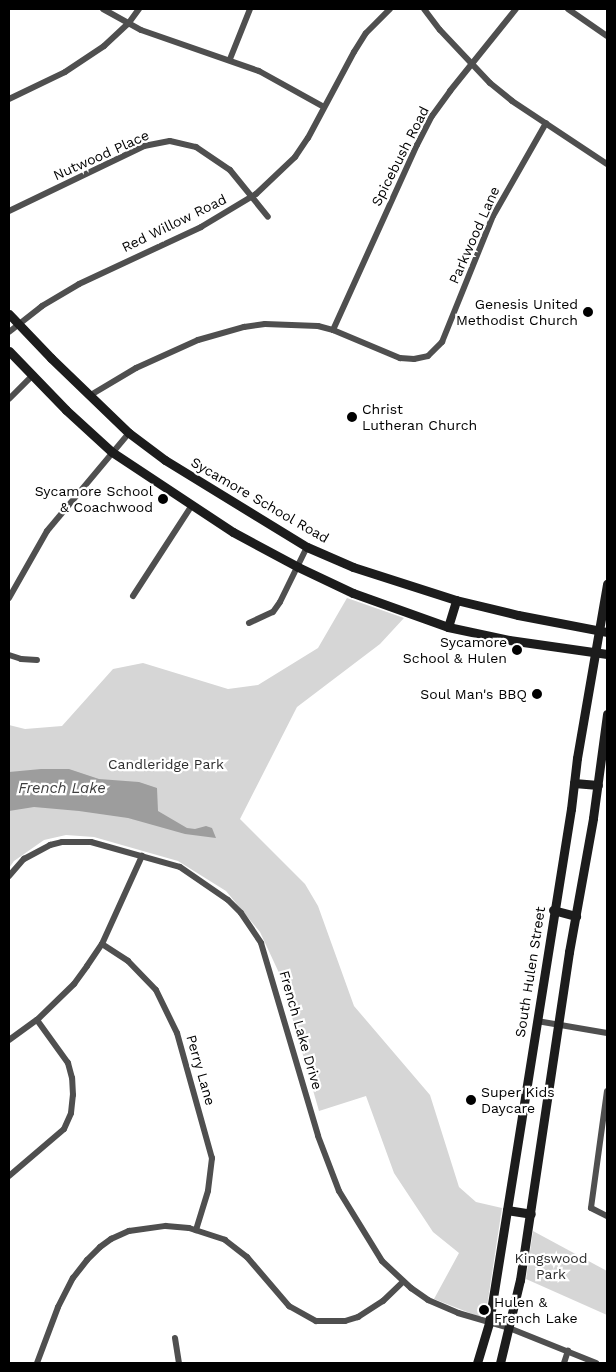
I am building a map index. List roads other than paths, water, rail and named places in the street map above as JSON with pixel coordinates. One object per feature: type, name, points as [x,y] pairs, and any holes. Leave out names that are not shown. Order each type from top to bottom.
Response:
[{"type":"main road","name":"Sycamore School Road","points":[[9,314],[89,396],[129,433],[165,460],[307,547],[353,566],[456,600],[518,615],[603,631]]},
{"type":"main road","points":[[9,351],[32,376],[112,452],[251,543],[298,567],[353,593],[448,627],[509,640],[607,654]]},
{"type":"main road","name":"South Hulen Street","points":[[477,1363],[489,1324],[595,652],[603,631],[607,584]]},
{"type":"main road","points":[[448,627],[456,600]]},
{"type":"main road","points":[[500,1363],[520,1280],[531,1214],[576,916],[598,785],[607,714]]},
{"type":"main road","points":[[574,783],[598,785]]},
{"type":"main road","points":[[553,910],[576,916]]},
{"type":"main road","points":[[507,1210],[531,1214]]},
{"type":"street","points":[[103,9],[128,24],[230,59],[259,71],[324,107]]},
{"type":"street","points":[[9,99],[76,65],[104,46],[128,24],[139,9]]},
{"type":"street","points":[[230,59],[250,9]]},
{"type":"street","name":"Red Willow Road","points":[[9,332],[18,324],[79,284],[201,227],[252,197],[295,157],[308,138],[366,33],[390,9]]},
{"type":"street","points":[[424,9],[470,64],[512,101],[607,164]]},
{"type":"street","name":"Spicebush Road","points":[[333,330],[432,116],[470,64],[516,9]]},
{"type":"street","points":[[568,9],[607,36]]},
{"type":"street","name":"Parkwood Lane","points":[[89,396],[168,353],[198,340],[244,327],[265,324],[296,324],[333,330],[400,358],[414,359],[428,356],[442,342],[493,216],[546,123]]},
{"type":"street","name":"Nutwood Place","points":[[9,211],[144,146],[170,141],[196,147],[230,170],[268,217]]},
{"type":"street","points":[[9,399],[32,376]]},
{"type":"street","points":[[9,598],[47,531],[129,433]]},
{"type":"street","points":[[133,596],[192,505]]},
{"type":"street","points":[[249,623],[273,612],[307,547]]},
{"type":"street","points":[[9,655],[21,659],[37,660]]},
{"type":"street","name":"French Lake Drive","points":[[9,876],[33,852],[62,842],[91,842],[180,868],[208,884],[240,914],[261,943],[318,1136],[339,1191],[382,1261],[403,1282],[428,1300],[458,1314],[509,1328],[596,1363]]},
{"type":"street","points":[[9,1040],[37,1020],[74,984],[102,944],[142,856]]},
{"type":"street","name":"Perry Lane","points":[[102,944],[128,961],[156,990],[177,1033],[212,1158],[208,1190],[196,1230]]},
{"type":"street","points":[[9,1176],[64,1129],[71,1113],[73,1086],[68,1063],[37,1020]]},
{"type":"street","points":[[537,1021],[607,1033]]},
{"type":"street","points":[[607,1091],[591,1208],[607,1216]]},
{"type":"street","points":[[37,1363],[58,1307],[73,1278],[86,1260],[100,1247],[111,1239],[129,1231],[166,1226],[210,1234],[237,1248],[289,1306],[316,1321],[345,1321],[358,1317],[383,1301],[403,1282]]},
{"type":"street","points":[[175,1338],[179,1363]]},
{"type":"street","points":[[564,1363],[568,1351]]},
{"type":"water","name":"French Lake","points":[[69,769],[99,779],[139,782],[157,788],[158,811],[187,828],[195,829],[206,826],[212,828],[216,838],[185,834],[128,818],[79,811],[34,807],[9,811],[9,772]]},
{"type":"place","name":"Genesis United Methodist Church","points":[[588,312]]},
{"type":"place","name":"Christ Lutheran Church","points":[[352,417]]},
{"type":"place","name":"Sycamore School & Coachwood","points":[[163,499]]},
{"type":"place","name":"Sycamore School & Hulen","points":[[517,650]]},
{"type":"place","name":"Soul Man's BBQ","points":[[537,694]]},
{"type":"place","name":"Super Kids Daycare","points":[[471,1100]]},
{"type":"place","name":"Hulen & French Lake","points":[[484,1310]]},
{"type":"park label","name":"Candleridge Park","points":[[166,764]]},
{"type":"park label","name":"Kingswood Park","points":[[551,1266]]}]
